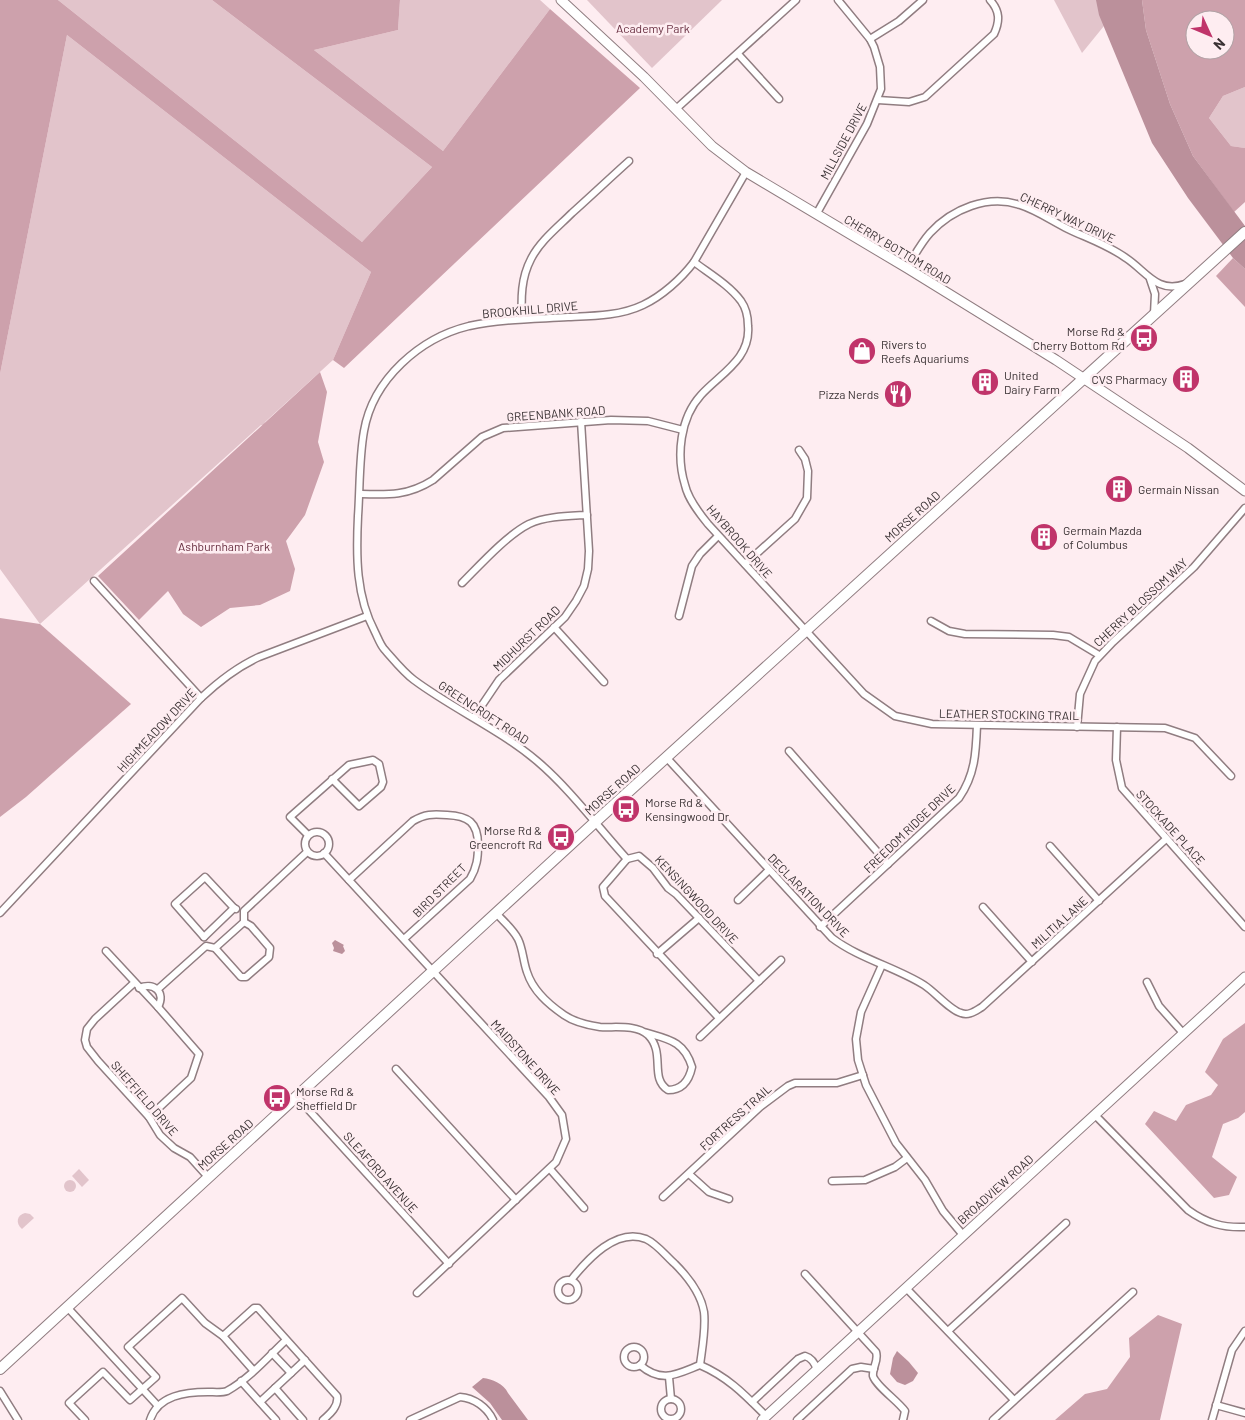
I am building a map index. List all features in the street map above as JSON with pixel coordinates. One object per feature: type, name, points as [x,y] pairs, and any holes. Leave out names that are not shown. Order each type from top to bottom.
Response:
[{"type":"main road","name":"CHERRY BOTTOM ROAD","points":[[562,0],[712,146],[746,172],[906,268],[1083,379],[1188,448],[1245,491]]},
{"type":"main road","name":"MORSE ROAD","points":[[0,1369],[594,822],[1245,232]]},
{"type":"main road","name":"BROADVIEW ROAD","points":[[764,1418],[1245,977]]},
{"type":"street","points":[[676,110],[796,0]]},
{"type":"street","name":"MILLSIDE DRIVE","points":[[816,213],[868,124],[878,100],[880,89],[880,67],[874,47],[870,39],[838,0]]},
{"type":"street","points":[[870,39],[899,21],[923,0]]},
{"type":"street","points":[[878,100],[910,102],[925,97],[936,88],[994,34],[998,24],[998,14],[990,0]]},
{"type":"street","points":[[738,54],[779,99]]},
{"type":"street","points":[[522,319],[521,300],[524,279],[531,259],[538,248],[550,234],[629,161]]},
{"type":"street","name":"BROOKHILL DRIVE","points":[[367,616],[360,587],[356,557],[364,430],[367,418],[380,392],[399,366],[424,345],[450,332],[469,326],[522,319],[600,316],[643,305],[667,289],[694,262],[746,172]]},
{"type":"street","name":"CHERRY WAY DRIVE","points":[[906,268],[930,234],[952,214],[976,204],[995,201],[1020,205],[1103,244],[1126,258],[1149,278],[1164,286],[1172,287],[1188,283]]},
{"type":"street","name":"HAYBROOK DRIVE","points":[[694,262],[730,289],[742,302],[748,316],[749,330],[746,345],[738,360],[701,395],[690,413],[683,430],[680,455],[685,487],[694,504],[718,536],[805,630]]},
{"type":"street","points":[[1149,278],[1155,294],[1154,314]]},
{"type":"street","name":"GREENBANK ROAD","points":[[360,494],[402,494],[425,485],[482,437],[503,428],[611,420],[648,421],[683,430]]},
{"type":"street","name":"MIDHURST ROAD","points":[[474,718],[499,680],[565,617],[583,589],[588,569],[589,551],[581,421]]},
{"type":"street","points":[[745,564],[795,519],[807,498],[808,470],[805,459],[799,450]]},
{"type":"street","name":"CHERRY BLOSSOM WAY","points":[[1077,726],[1080,694],[1099,655],[1194,567],[1245,508]]},
{"type":"street","points":[[462,583],[515,534],[530,523],[554,517],[587,515]]},
{"type":"street","points":[[679,616],[692,566],[700,554],[718,536]]},
{"type":"street","points":[[94,581],[201,698]]},
{"type":"street","name":"HIGHMEADOW DRIVE","points":[[0,913],[201,698],[233,671],[252,660],[367,616]]},
{"type":"street","name":"GREENCROFT ROAD","points":[[367,616],[382,647],[412,679],[504,737],[538,762],[594,822]]},
{"type":"street","points":[[931,621],[949,631],[966,634],[1070,637],[1099,655]]},
{"type":"street","points":[[554,628],[604,682]]},
{"type":"street","name":"LEATHER STOCKING TRAIL","points":[[805,630],[864,694],[894,716],[932,724],[976,726],[1165,728],[1195,738],[1231,776]]},
{"type":"street","name":"FREEDOM RIDGE DRIVE","points":[[820,926],[954,804],[968,785],[976,756],[976,726]]},
{"type":"street","name":"STOCKADE PLACE","points":[[1117,727],[1116,760],[1122,788],[1245,927]]},
{"type":"street","points":[[789,751],[888,864]]},
{"type":"street","name":"DECLARATION DRIVE","points":[[666,757],[832,938],[846,949],[925,985],[956,1012],[963,1014]]},
{"type":"street","points":[[308,836],[290,817],[332,779],[349,765],[374,760],[379,764],[383,777],[381,787],[359,806],[332,779]]},
{"type":"street","name":"BIRD STREET","points":[[349,880],[423,815],[460,815],[471,822],[478,833],[478,856],[476,868],[470,879],[404,939]]},
{"type":"street","points":[[594,822],[627,859],[605,883],[602,892],[657,954],[719,1018]]},
{"type":"street","points":[[307,852],[317,856],[324,853],[327,850],[328,843],[325,836],[319,832],[308,836]]},
{"type":"street","points":[[307,852],[305,845],[308,836]]},
{"type":"street","name":"MILITIA LANE","points":[[963,1014],[972,1013],[982,1007],[1166,839]]},
{"type":"street","points":[[1050,846],[1099,901]]},
{"type":"street","points":[[215,948],[244,922],[244,911],[307,852]]},
{"type":"street","name":"MAIDSTONE DRIVE","points":[[324,853],[549,1098],[562,1115],[566,1139],[556,1162],[417,1294]]},
{"type":"street","name":"KENSINGWOOD DRIVE","points":[[627,859],[639,856],[653,868],[668,888],[676,894],[759,981]]},
{"type":"street","points":[[738,900],[769,870]]},
{"type":"street","points":[[206,946],[204,937],[175,904],[205,877],[234,908],[244,911]]},
{"type":"street","points":[[983,907],[1032,962]]},
{"type":"street","points":[[204,937],[234,908]]},
{"type":"street","points":[[496,913],[515,935],[530,980],[539,994],[568,1018],[598,1026],[644,1032],[665,1037],[678,1044],[686,1054],[692,1067],[688,1080],[679,1088],[668,1090],[661,1084],[658,1079],[658,1055],[656,1048],[649,1036],[644,1032]]},
{"type":"street","points":[[657,954],[699,918]]},
{"type":"street","points":[[206,946],[215,948],[241,977],[246,977],[269,957],[270,948],[251,926],[244,922]]},
{"type":"street","points":[[158,990],[206,946]]},
{"type":"street","points":[[106,951],[199,1054],[191,1078],[149,1117]]},
{"type":"street","points":[[700,1037],[781,960]]},
{"type":"street","points":[[882,966],[861,1012],[856,1040],[858,1060],[866,1085],[888,1129],[907,1158],[925,1180],[942,1211],[963,1235]]},
{"type":"street","points":[[1147,982],[1159,1006],[1183,1033]]},
{"type":"street","name":"SHEFFIELD DRIVE","points":[[134,983],[95,1018],[87,1029],[85,1040],[87,1047],[149,1117],[160,1135],[174,1148],[190,1157],[208,1177]]},
{"type":"street","points":[[139,988],[152,986],[158,990],[161,996],[158,1007]]},
{"type":"street","points":[[396,1069],[516,1200]]},
{"type":"street","name":"FORTRESS TRAIL","points":[[663,1198],[760,1107],[788,1086],[795,1083],[837,1083],[863,1075]]},
{"type":"street","name":"SLEAFORD AVENUE","points":[[296,1096],[449,1264]]},
{"type":"street","points":[[1095,1115],[1188,1210],[1210,1223],[1245,1227]]},
{"type":"street","points":[[832,1181],[865,1180],[895,1167],[907,1158]]},
{"type":"street","points":[[550,1169],[584,1208]]},
{"type":"street","points":[[689,1174],[709,1192],[729,1200]]},
{"type":"street","points":[[948,1332],[1066,1223]]},
{"type":"street","points":[[571,1280],[588,1260],[608,1244],[621,1238],[629,1237],[644,1238],[651,1242],[680,1269],[693,1286],[700,1300],[704,1312],[704,1321],[700,1365]]},
{"type":"street","points":[[805,1274],[876,1352],[878,1356],[874,1369],[876,1381],[900,1404],[905,1411],[904,1418]]},
{"type":"street","points":[[906,1288],[1014,1400]]},
{"type":"street","points":[[993,1420],[1133,1292]]},
{"type":"street","points":[[85,1420],[69,1403],[103,1372],[130,1400],[156,1377],[128,1347],[182,1298],[205,1323],[223,1336],[253,1370]]},
{"type":"street","points":[[67,1307],[158,1406]]},
{"type":"street","points":[[223,1336],[258,1308],[337,1396],[336,1404],[331,1413],[323,1420]]},
{"type":"street","points":[[1212,1420],[1232,1350],[1245,1332]]},
{"type":"street","points":[[150,1420],[158,1406],[174,1395],[194,1392],[225,1392],[241,1381],[286,1340]]},
{"type":"street","points":[[272,1353],[291,1373]]},
{"type":"street","points":[[752,1402],[798,1359],[804,1356],[809,1357],[817,1370]]},
{"type":"street","points":[[260,1402],[305,1360]]},
{"type":"street","points":[[640,1365],[650,1373],[669,1377],[700,1365],[716,1372],[752,1402],[764,1418]]},
{"type":"street","points":[[797,1420],[852,1369],[861,1367],[874,1369]]},
{"type":"street","points":[[669,1377],[671,1400]]},
{"type":"street","points":[[241,1381],[276,1420]]},
{"type":"street","points":[[274,1388],[303,1420]]},
{"type":"street","points":[[0,1391],[18,1420]]},
{"type":"street","points":[[410,1420],[460,1397],[466,1397],[478,1403],[493,1420]]},
{"type":"street","points":[[1216,1405],[1245,1413]]},
{"type":"green space","points":[[0,0],[58,0],[362,242],[432,167],[212,0],[400,0],[398,30],[314,50],[443,151],[550,9],[640,88],[344,368],[333,360],[371,272],[67,35],[0,374]]},
{"type":"green space","points":[[58,0],[212,0],[432,167],[362,242]]},
{"type":"green space","points":[[400,0],[540,0],[550,9],[443,151],[314,50],[398,30]]},
{"type":"green space","name":"Academy Park","points":[[587,0],[722,0],[652,68]]},
{"type":"green space","points":[[1054,0],[1125,0],[1082,53]]},
{"type":"green space","points":[[1142,0],[1245,0],[1245,87],[1223,96],[1209,118],[1231,146],[1245,148],[1245,202],[1234,212],[1193,156],[1170,104],[1146,30]]},
{"type":"green space","points":[[67,35],[371,272],[333,360],[265,422],[264,426],[261,425],[40,624],[0,569],[0,374]]},
{"type":"green space","points":[[1245,87],[1245,148],[1231,146],[1209,118],[1223,96]]},
{"type":"green space","points":[[1233,258],[1245,269],[1245,307],[1216,276]]},
{"type":"green space","name":"Ashburnham Park","points":[[320,372],[327,392],[318,442],[324,462],[305,515],[286,541],[295,569],[290,591],[260,605],[230,608],[201,627],[183,614],[168,591],[139,620],[98,576]]},
{"type":"green space","points":[[0,618],[40,624],[131,704],[26,797],[0,817]]},
{"type":"green space","points":[[1245,1023],[1245,1112],[1238,1118],[1223,1124],[1212,1157],[1237,1177],[1229,1195],[1214,1198],[1145,1124],[1154,1111],[1176,1121],[1186,1105],[1211,1095],[1218,1085],[1205,1072],[1223,1039]]},
{"type":"green space","points":[[79,1169],[89,1180],[82,1187],[72,1176]]},
{"type":"green space","points":[[72,1180],[75,1181],[75,1191],[68,1192],[65,1191],[64,1184],[65,1181]]},
{"type":"green space","points":[[25,1213],[30,1214],[34,1218],[22,1229],[18,1224],[18,1220]]},
{"type":"green space","points":[[1158,1315],[1182,1324],[1160,1420],[1055,1420],[1085,1394],[1107,1389],[1130,1357],[1129,1338]]},
{"type":"shaded area","points":[[1096,0],[1142,0],[1146,30],[1170,104],[1193,156],[1245,226],[1245,269],[1233,258],[1188,198],[1152,143],[1099,15]]},
{"type":"shaded area","points":[[335,940],[344,945],[345,951],[342,954],[333,951],[332,943]]},
{"type":"shaded area","points":[[897,1351],[918,1373],[913,1381],[905,1385],[897,1382],[890,1374],[893,1358]]},
{"type":"shaded area","points":[[483,1378],[494,1381],[504,1387],[528,1420],[502,1420],[490,1403],[472,1387]]},
{"type":"place","name":"Morse Rd & Cherry Bottom Rd","points":[[1144,338]]},
{"type":"place","name":"Rivers to Reefs Aquariums","points":[[862,351]]},
{"type":"place","name":"CVS Pharmacy","points":[[1186,379]]},
{"type":"place","name":"United Dairy Farm","points":[[985,382]]},
{"type":"place","name":"Pizza Nerds","points":[[898,394]]},
{"type":"place","name":"Germain Nissan","points":[[1119,489]]},
{"type":"place","name":"Germain Mazda of Columbus","points":[[1044,537]]},
{"type":"place","name":"Morse Rd & Kensingwood Dr","points":[[626,809]]},
{"type":"place","name":"Morse Rd & Greencroft Rd","points":[[561,837]]},
{"type":"place","name":"Morse Rd & Sheffield Dr","points":[[277,1098]]}]
